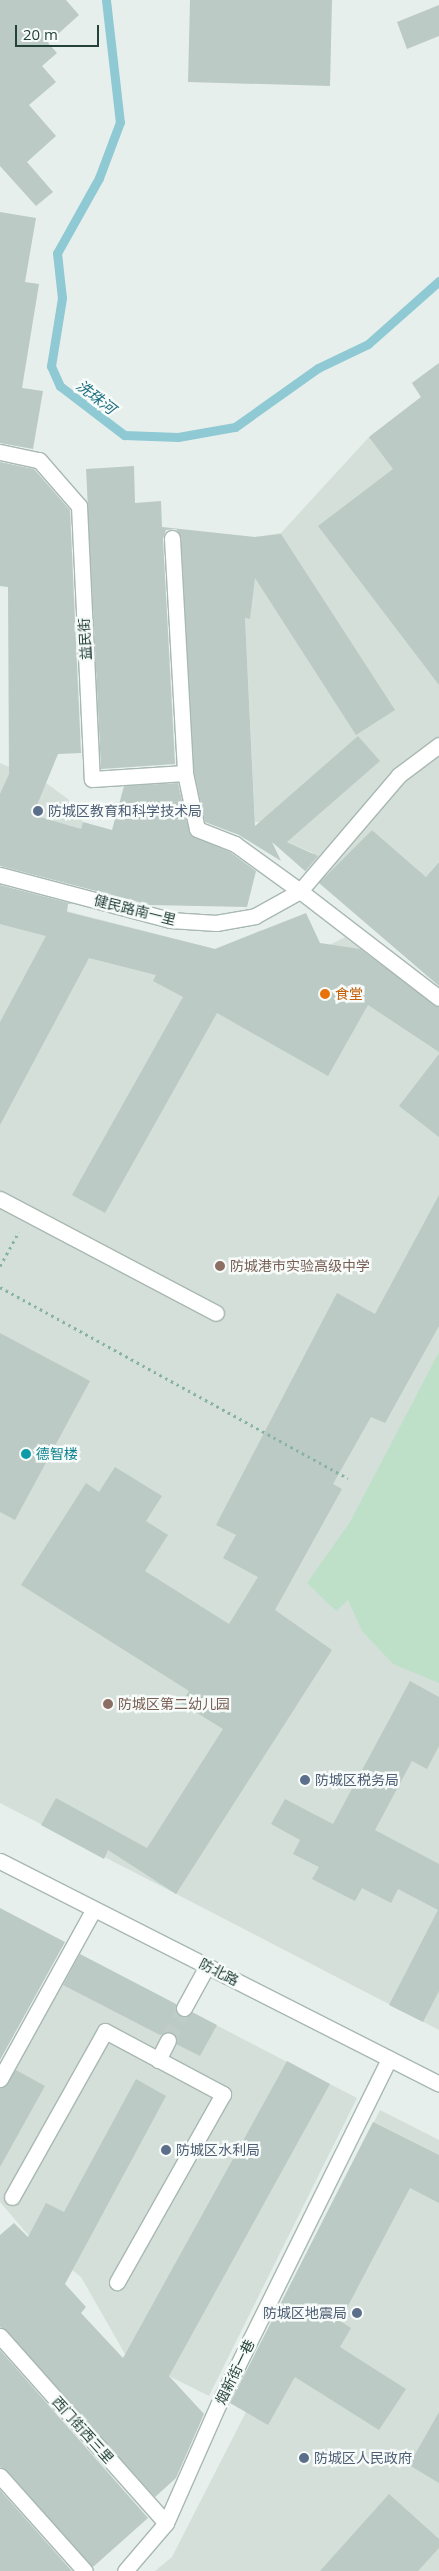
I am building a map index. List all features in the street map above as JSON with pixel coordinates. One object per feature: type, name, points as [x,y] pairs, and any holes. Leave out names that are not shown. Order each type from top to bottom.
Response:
[{"type":"street","name":"益民街","points":[[0,452],[39,460],[79,506],[92,780],[185,773]]},
{"type":"street","points":[[172,538],[185,773],[197,829],[235,844],[300,891],[439,998]]},
{"type":"street","points":[[300,891],[399,775],[439,745]]},
{"type":"street","name":"健民路南一里","points":[[0,874],[170,920],[216,924],[255,916],[300,891]]},
{"type":"street","points":[[0,1199],[216,1314]]},
{"type":"street","name":"防北路","points":[[0,1861],[439,2084]]},
{"type":"street","points":[[0,2079],[94,1909]]},
{"type":"street","points":[[184,2008],[207,1966]]},
{"type":"street","points":[[12,2197],[105,2031],[223,2094],[117,2282]]},
{"type":"street","points":[[158,2060],[168,2040]]},
{"type":"street","name":"烟新街一巷","points":[[125,2571],[166,2523],[219,2403],[389,2059]]},
{"type":"street","name":"西门街西三里","points":[[0,2336],[166,2523]]},
{"type":"street","points":[[0,2476],[84,2571]]},
{"type":"path","points":[[0,1266],[29,1214]]},
{"type":"path","points":[[0,1287],[348,1478]]},
{"type":"shaded area","points":[[439,363],[439,862],[426,877],[372,830],[323,886],[305,871],[313,853],[283,840],[283,822],[255,822],[245,618],[250,619],[255,537],[281,533],[369,437],[421,397],[412,383]]},
{"type":"shaded area","name":"防城区教育和科学技术局","points":[[0,763],[46,783],[68,799],[83,822],[68,877],[0,860]]},
{"type":"shaded area","name":"防城港市实验高级中学","points":[[0,894],[215,949],[262,930],[281,970],[345,937],[439,1007],[439,2030],[0,1803]]},
{"type":"shaded area","name":"防城区水利局","points":[[79,1954],[357,2098],[209,2396],[125,2354],[81,2277],[30,2237],[0,2202],[0,2098]]},
{"type":"shaded area","points":[[380,2110],[439,2140],[439,2571],[155,2571],[172,2557],[246,2412],[268,2424],[295,2377],[256,2354]]},
{"type":"green space","points":[[439,1352],[439,1683],[393,1664],[362,1631],[348,1600],[336,1611],[307,1583],[350,1522]]},
{"type":"building","points":[[0,0],[66,0],[79,15],[48,43],[57,53],[42,66],[56,82],[29,105],[56,136],[27,162],[53,192],[36,206],[0,166]]},
{"type":"building","points":[[190,0],[332,0],[330,86],[188,82]]},
{"type":"building","points":[[439,5],[439,36],[407,49],[397,22]]},
{"type":"building","points":[[0,212],[36,218],[25,282],[39,284],[22,388],[43,391],[33,449],[0,443]]},
{"type":"building","points":[[439,363],[439,685],[318,526],[393,469],[369,437],[421,397],[412,383]]},
{"type":"building","points":[[0,462],[34,469],[70,510],[81,753],[58,754],[33,815],[81,829],[83,822],[112,830],[124,786],[178,783],[190,835],[230,852],[256,871],[247,907],[150,905],[0,866],[0,794],[9,774],[8,587],[0,586]]},
{"type":"building","points":[[134,466],[135,503],[161,501],[162,527],[255,537],[281,534],[395,710],[356,735],[255,578],[250,619],[245,618],[255,826],[358,736],[380,761],[287,842],[318,856],[305,871],[272,842],[281,861],[239,835],[205,822],[194,772],[181,537],[176,529],[166,530],[163,539],[175,764],[101,769],[86,469]]},
{"type":"building","points":[[372,830],[426,877],[439,862],[439,986],[319,883]]},
{"type":"building","points":[[0,885],[73,904],[68,904],[67,912],[215,949],[306,913],[320,943],[360,949],[439,1007],[439,1052],[368,1005],[328,1076],[217,1013],[105,1213],[72,1195],[183,997],[153,981],[156,975],[89,958],[0,1125],[0,1022],[46,936],[0,924]]},
{"type":"building","points":[[439,1054],[439,1137],[399,1106]]},
{"type":"building","points":[[439,1195],[439,1326],[385,1423],[371,1417],[333,1484],[342,1489],[275,1610],[332,1650],[176,1894],[108,1850],[104,1859],[41,1825],[56,1798],[147,1848],[223,1729],[181,1703],[189,1691],[21,1585],[86,1483],[99,1492],[115,1467],[162,1496],[146,1521],[168,1535],[145,1571],[229,1624],[258,1577],[223,1558],[236,1535],[216,1525],[337,1293],[375,1314]]},
{"type":"building","name":"德智楼","points":[[0,1333],[90,1381],[15,1520],[0,1512]]},
{"type":"building","points":[[410,1681],[439,1697],[439,1746],[427,1769],[412,1761],[375,1830],[439,1864],[439,1991],[423,2022],[389,2005],[438,1910],[398,1889],[391,1903],[362,1888],[355,1901],[312,1879],[319,1867],[293,1854],[300,1840],[271,1824],[285,1799],[333,1824]]},
{"type":"building","points":[[0,1908],[65,1942],[0,2060]]},
{"type":"building","points":[[80,1954],[176,2004],[180,2016],[192,2012],[217,2025],[200,2056],[176,2044],[173,2032],[160,2035],[63,1985]]},
{"type":"building","points":[[287,2061],[330,2084],[169,2376],[204,2414],[176,2478],[155,2497],[0,2327],[0,2235],[14,2223],[28,2237],[46,2203],[64,2212],[136,2079],[166,2096],[65,2284],[86,2307],[81,2313],[123,2358]]},
{"type":"building","points":[[16,2070],[45,2086],[0,2167],[0,2088]]},
{"type":"building","points":[[373,2122],[439,2155],[439,2203],[410,2188],[340,2321],[351,2328],[340,2347],[406,2389],[379,2430],[295,2377],[268,2425],[230,2403]]},
{"type":"building","points":[[0,2350],[148,2518],[93,2567],[0,2467]]},
{"type":"building","points":[[439,2412],[439,2483],[409,2465]]},
{"type":"building","points":[[0,2490],[72,2571],[0,2571]]},
{"type":"building","points":[[389,2494],[439,2539],[439,2548],[418,2571],[320,2571]]},
{"type":"waterway","name":"洗珠河","points":[[106,0],[120,122],[99,178],[57,253],[62,298],[51,366],[60,386],[124,435],[178,437],[235,427],[318,368],[368,344],[439,281]]},
{"type":"tunnel","points":[[168,2040],[184,2008]]},
{"type":"place","name":"防城区教育和科学技术局","points":[[38,811]]},
{"type":"place","name":"食堂","points":[[325,994]]},
{"type":"place","name":"防城港市实验高级中学","points":[[220,1266]]},
{"type":"place","name":"德智楼","points":[[26,1454]]},
{"type":"place","name":"防城区第二幼儿园","points":[[108,1704]]},
{"type":"place","name":"防城区税务局","points":[[305,1780]]},
{"type":"place","name":"防城区水利局","points":[[166,2150]]},
{"type":"place","name":"防城区地震局","points":[[357,2313]]},
{"type":"place","name":"防城区人民政府","points":[[304,2458]]}]
